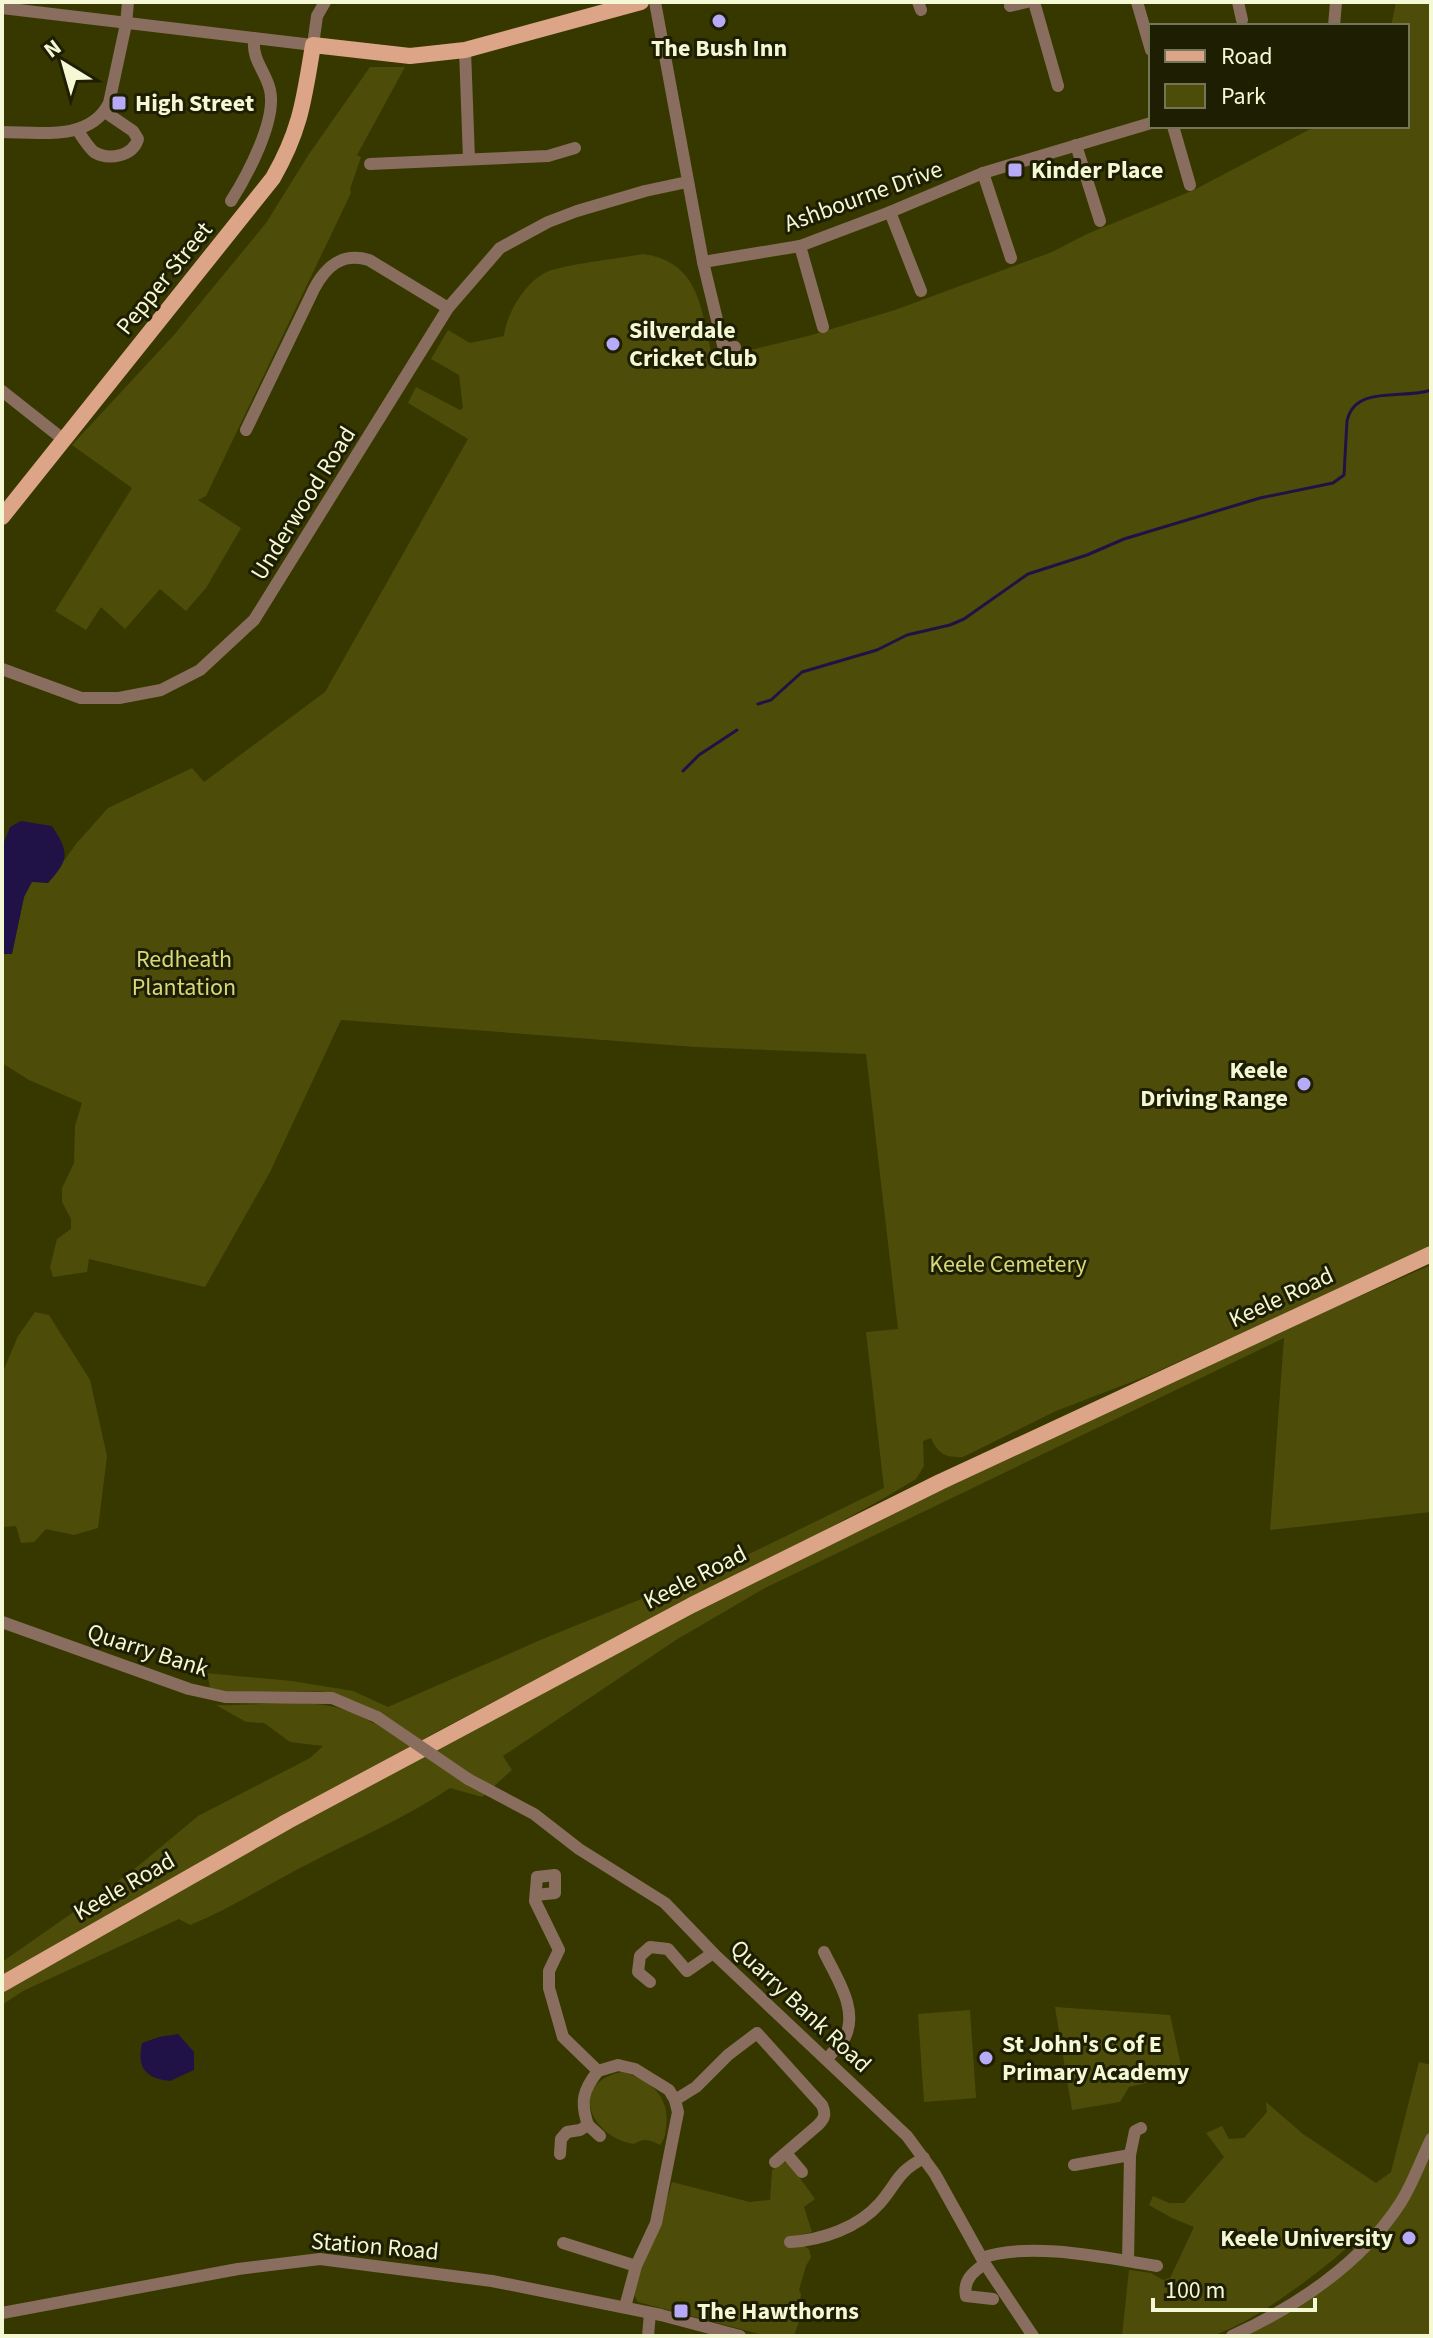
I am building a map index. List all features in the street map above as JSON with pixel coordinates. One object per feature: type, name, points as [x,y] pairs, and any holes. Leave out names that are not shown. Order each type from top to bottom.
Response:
[{"type":"main road","points":[[313,45],[410,56],[465,50],[641,2]]},
{"type":"main road","name":"Pepper Street","points":[[2,517],[273,178],[290,149],[301,117],[313,45]]},
{"type":"main road","name":"Keele Road","points":[[2,1984],[301,1813],[692,1605],[940,1482],[1431,1254]]},
{"type":"street","points":[[2,132],[78,131],[105,112],[126,24],[128,2]]},
{"type":"street","points":[[2,8],[313,45],[317,16],[325,2]]},
{"type":"street","points":[[655,2],[703,262],[724,349],[735,347]]},
{"type":"street","points":[[1010,6],[1027,2]]},
{"type":"street","points":[[1034,2],[1058,86]]},
{"type":"street","points":[[1137,2],[1149,43]]},
{"type":"street","points":[[1238,2],[1242,20]]},
{"type":"street","points":[[1334,24],[1336,2]]},
{"type":"street","name":"Pepper Street","points":[[231,201],[263,135],[271,102],[270,89],[252,54],[254,38]]},
{"type":"street","points":[[465,50],[469,159]]},
{"type":"street","points":[[78,131],[94,151],[107,156],[128,154],[136,147],[138,139],[133,131],[105,112]]},
{"type":"street","name":"Ashbourne Drive","points":[[703,262],[800,246],[983,173],[1149,124]]},
{"type":"street","points":[[1174,128],[1190,185]]},
{"type":"street","points":[[1076,145],[1100,221]]},
{"type":"street","points":[[370,164],[548,156],[575,148]]},
{"type":"street","points":[[983,173],[1011,258]]},
{"type":"street","name":"Underwood Road","points":[[2,669],[81,698],[119,698],[161,690],[200,670],[244,632],[269,598],[448,308],[500,248],[576,205],[687,182]]},
{"type":"street","points":[[890,212],[921,291]]},
{"type":"street","points":[[800,246],[823,327]]},
{"type":"street","points":[[253,424],[323,272],[336,261],[360,257],[369,260],[448,308]]},
{"type":"street","points":[[2,391],[64,440]]},
{"type":"street","name":"Quarry Bank","points":[[2,1622],[189,1689],[225,1697],[332,1698],[377,1717],[468,1779]]},
{"type":"street","name":"Quarry Bank Road","points":[[468,1779],[534,1814],[579,1849],[665,1903],[713,1953],[907,2136],[924,2158],[983,2261],[1033,2336]]},
{"type":"street","points":[[536,1895],[535,1901],[559,1950],[549,1971],[549,1988],[563,2037],[598,2071]]},
{"type":"street","points":[[650,1982],[638,1972],[640,1956],[650,1947],[668,1949],[687,1971],[713,1953]]},
{"type":"street","points":[[824,1952],[848,2003],[850,2017],[845,2038],[827,2059]]},
{"type":"street","points":[[675,2100],[696,2087],[728,2055],[757,2033],[825,2112],[824,2119],[781,2158],[802,2172]]},
{"type":"street","points":[[600,2136],[588,2125],[582,2097],[598,2071],[618,2065],[635,2069],[669,2090],[675,2100],[678,2112],[656,2223],[636,2266],[625,2307]]},
{"type":"street","points":[[560,2154],[561,2139],[567,2132],[588,2125]]},
{"type":"street","points":[[1128,2261],[1133,2246],[1130,2155],[1135,2131],[1141,2128]]},
{"type":"street","points":[[1232,2336],[1297,2300],[1342,2270],[1358,2255],[1402,2201],[1431,2139]]},
{"type":"street","points":[[1074,2165],[1130,2155]]},
{"type":"street","points":[[790,2242],[825,2237],[869,2214],[906,2168],[924,2158]]},
{"type":"street","points":[[563,2243],[636,2266]]},
{"type":"street","points":[[993,2299],[960,2298],[969,2277],[983,2261],[997,2253],[1030,2251],[1157,2266]]},
{"type":"street","name":"Station Road","points":[[2,2313],[238,2269],[320,2259],[441,2273],[625,2307],[740,2336]]},
{"type":"street","points":[[648,2336],[650,2313]]},
{"type":"green space","points":[[1396,2],[1431,2],[1431,1247],[1147,1376],[1056,1411],[963,1457],[943,1454],[931,1438],[923,1441],[924,1466],[916,1479],[886,1497],[438,1731],[2,1978],[2,1962],[131,1872],[198,1816],[310,1758],[323,1746],[290,1742],[264,1723],[246,1722],[216,1705],[316,1704],[355,1713],[373,1723],[380,1713],[337,1694],[320,1691],[214,1692],[208,1677],[195,1677],[195,1672],[292,1681],[353,1691],[388,1707],[545,1638],[735,1561],[884,1488],[866,1332],[898,1329],[866,1054],[696,1047],[341,1020],[270,1172],[205,1287],[89,1259],[87,1272],[53,1277],[50,1267],[57,1239],[71,1229],[71,1219],[62,1202],[62,1188],[74,1163],[75,1126],[82,1103],[29,1080],[2,1063],[2,954],[12,954],[24,897],[32,881],[48,883],[76,844],[108,808],[192,768],[204,782],[325,692],[468,439],[408,403],[416,387],[460,410],[463,408],[459,375],[431,359],[448,330],[470,343],[504,336],[519,299],[541,275],[570,266],[643,254],[677,267],[688,279],[701,308],[713,359],[808,336],[895,310],[1052,252],[1087,234],[1194,190],[1312,128],[1409,128],[1409,24],[1391,24]]},
{"type":"green space","points":[[370,67],[405,67],[357,155],[361,157],[351,193],[206,496],[198,500],[241,528],[206,588],[186,611],[160,589],[125,629],[101,607],[86,630],[55,611],[132,488],[72,445],[174,335],[266,223],[309,154]]},
{"type":"green space","points":[[1431,1265],[1431,1512],[1270,1530],[1284,1338],[765,1588],[676,1640],[503,1756],[512,1770],[482,1797],[450,1788],[221,1911],[190,1925],[179,1919],[23,1991],[2,2005],[2,1992],[204,1875],[751,1581],[1214,1360]]},
{"type":"green space","points":[[35,1312],[49,1315],[90,1380],[107,1456],[98,1528],[74,1535],[46,1529],[34,1542],[21,1543],[16,1526],[2,1527],[2,1374],[18,1336]]},
{"type":"green space","points":[[1055,2007],[1170,2015],[1183,2074],[1129,2087],[1120,2102],[1072,2110]]},
{"type":"green space","points":[[970,2010],[976,2098],[924,2102],[918,2014]]},
{"type":"green space","points":[[1419,2062],[1431,2065],[1431,2336],[1232,2336],[1358,2256],[1350,2245],[1282,2298],[1224,2331],[1200,2337],[1122,2336],[1129,2270],[1151,2273],[1163,2280],[1170,2278],[1194,2227],[1149,2205],[1153,2196],[1169,2203],[1184,2203],[1224,2157],[1206,2133],[1222,2126],[1229,2139],[1244,2138],[1267,2112],[1266,2102],[1303,2134],[1376,2183],[1391,2172]]},
{"type":"green space","points":[[621,2072],[649,2084],[661,2098],[667,2116],[660,2145],[647,2140],[634,2144],[619,2139],[606,2131],[591,2110],[590,2098],[594,2087],[605,2078]]},
{"type":"green space","points":[[783,2162],[789,2163],[815,2199],[804,2207],[812,2232],[789,2238],[809,2249],[811,2257],[799,2290],[800,2302],[805,2303],[794,2336],[767,2336],[638,2302],[634,2294],[672,2182],[750,2202],[770,2200],[772,2170]]},
{"type":"shaded area","points":[[21,821],[52,826],[62,842],[65,855],[60,868],[48,883],[32,882],[24,897],[12,954],[2,954],[2,847],[10,827]]},
{"type":"shaded area","points":[[178,2034],[194,2052],[194,2070],[170,2081],[148,2074],[142,2065],[142,2043]]},
{"type":"waterway","points":[[758,704],[771,700],[802,672],[877,650],[907,635],[964,619],[1028,574],[1124,539],[1260,498],[1333,483],[1344,475],[1347,421],[1352,409],[1360,402],[1382,395],[1431,390]]},
{"type":"waterway","points":[[683,771],[699,755],[737,730]]},
{"type":"place","name":"The Bush Inn","points":[[719,21]]},
{"type":"place","name":"High Street","points":[[119,103]]},
{"type":"place","name":"Kinder Place","points":[[1015,170]]},
{"type":"place","name":"Silverdale Cricket Club","points":[[613,344]]},
{"type":"place","name":"Keele Driving Range","points":[[1304,1084]]},
{"type":"place","name":"St John's C of E Primary Academy","points":[[986,2058]]},
{"type":"place","name":"Keele University","points":[[1409,2238]]},
{"type":"place","name":"The Hawthorns","points":[[681,2311]]},
{"type":"park label","name":"Redheath Plantation","points":[[184,973]]},
{"type":"park label","name":"Keele Cemetery","points":[[1008,1264]]}]
